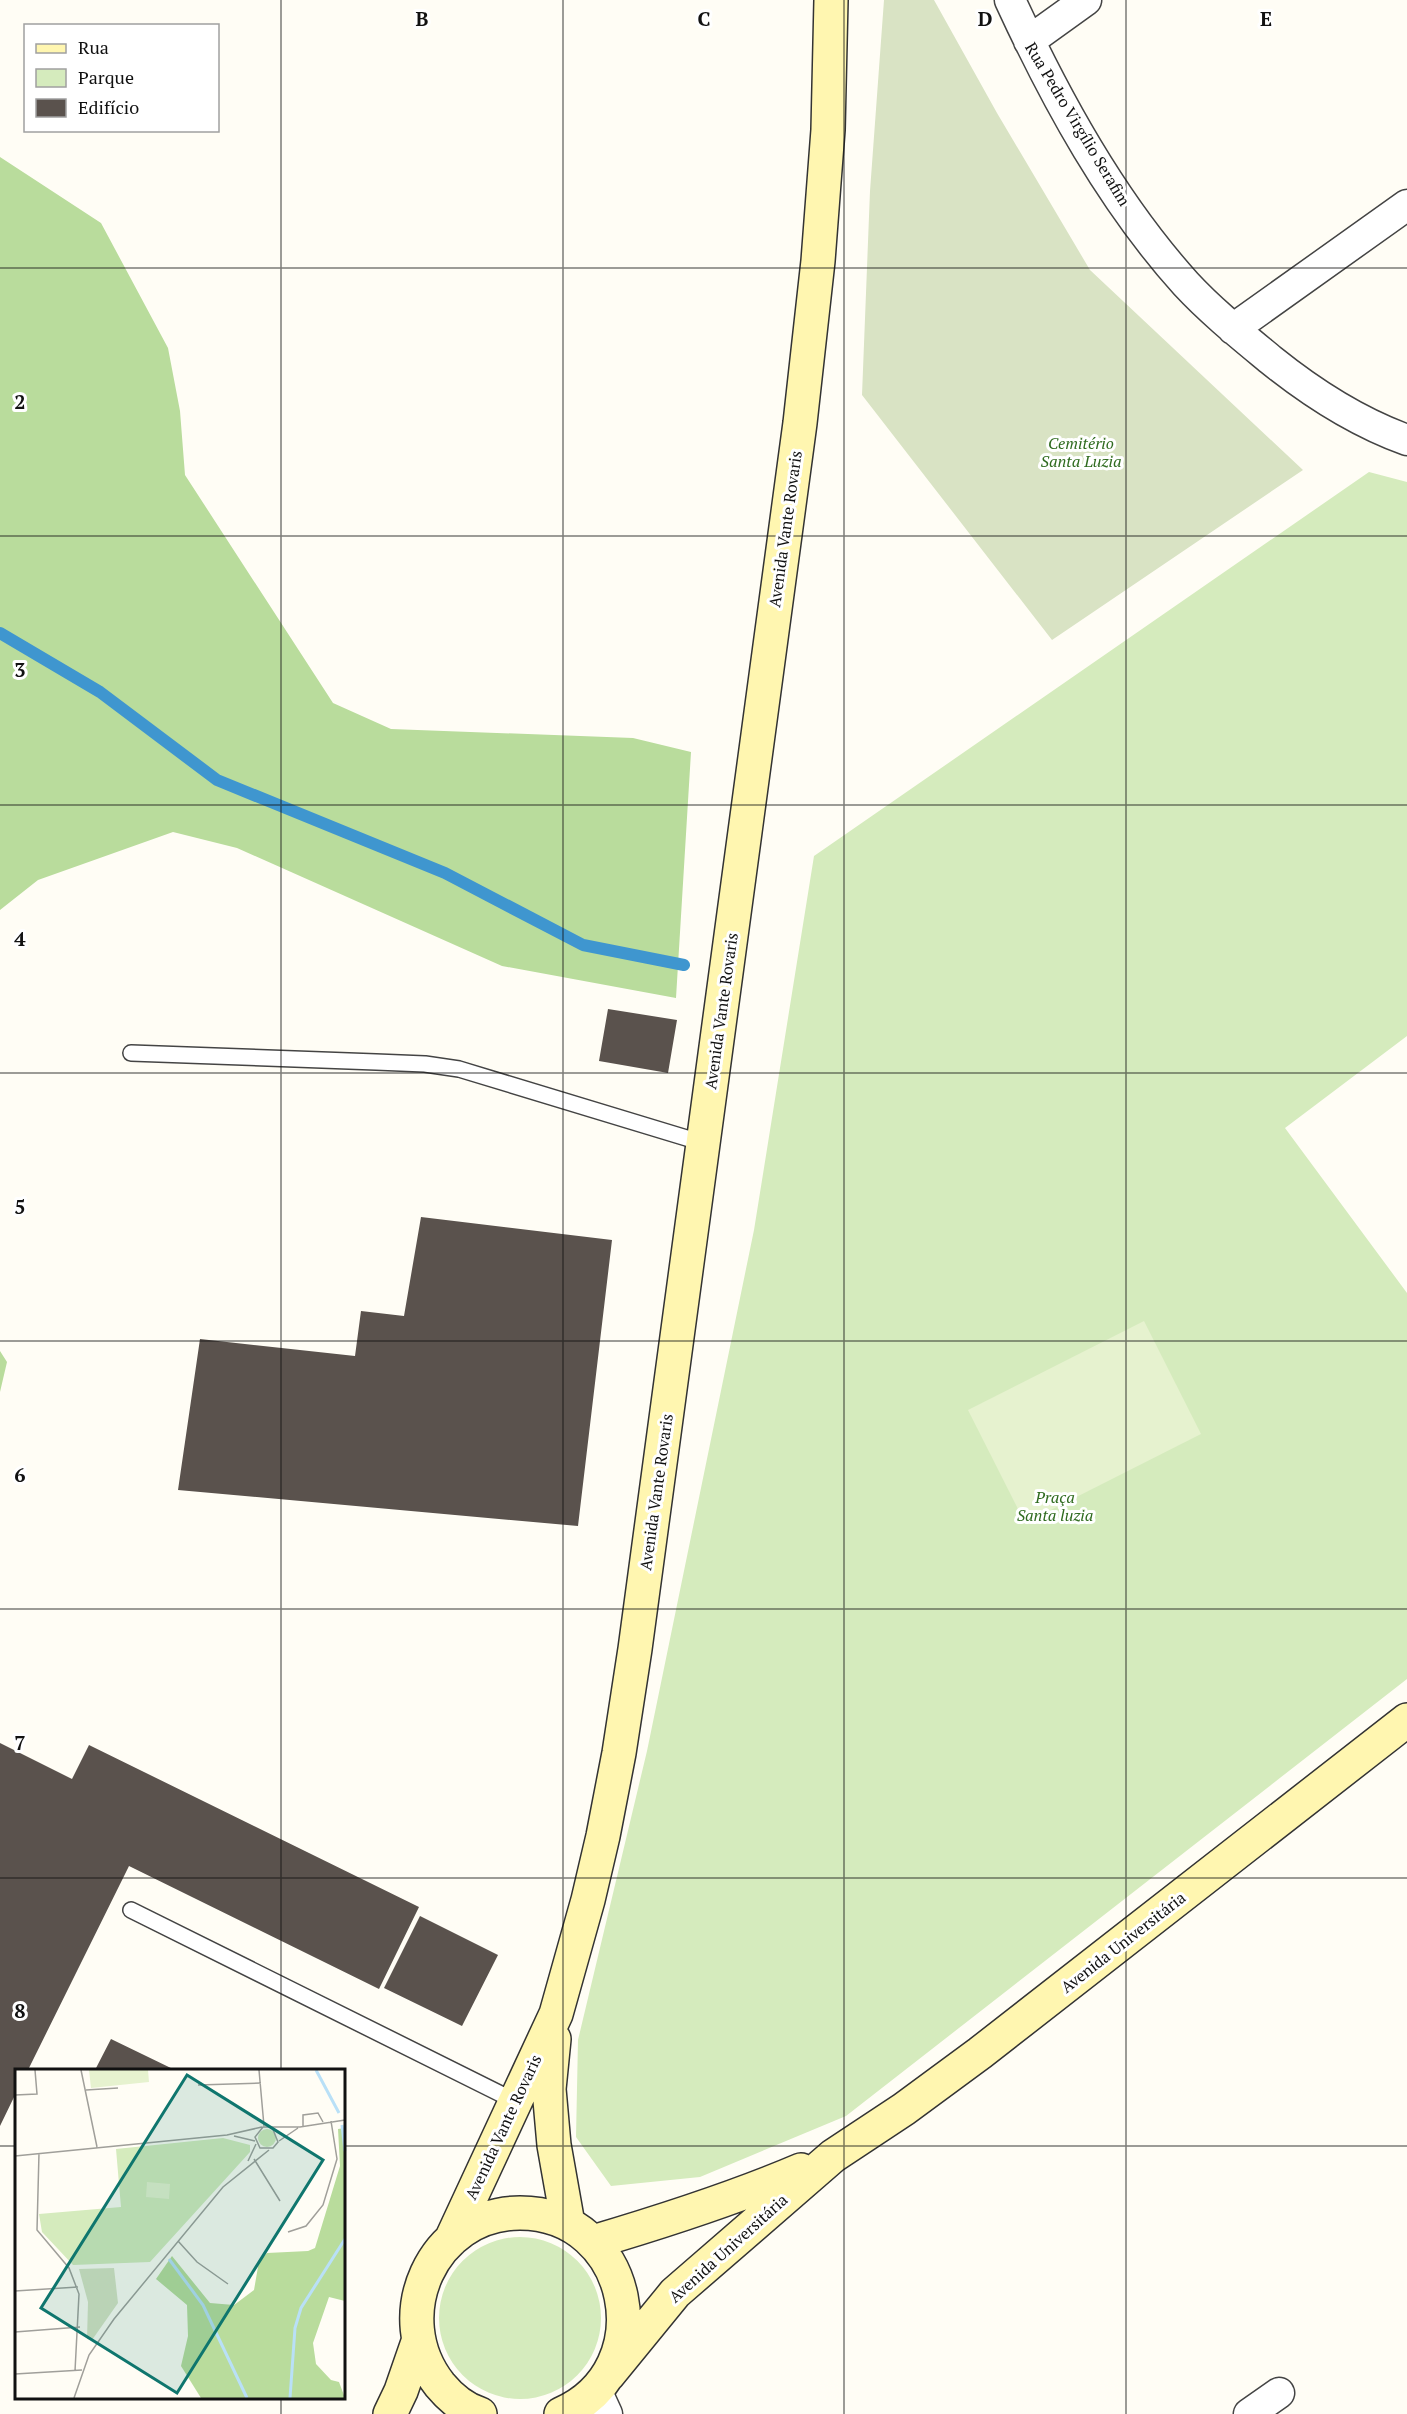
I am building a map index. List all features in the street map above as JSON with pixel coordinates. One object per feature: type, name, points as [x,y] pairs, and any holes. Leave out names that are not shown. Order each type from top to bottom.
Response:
[{"type":"main road","name":"Avenida Vante Rovaris","points":[[451,2240],[556,2014],[588,1900],[619,1753],[801,412],[818,261],[828,130],[831,0]]},
{"type":"main road","name":"Avenida Universitária","points":[[561,2414],[604,2393],[675,2293],[833,2156],[904,2109],[980,2053],[1407,1720]]},
{"type":"main road","name":"Avenida Vante Rovaris","points":[[556,2014],[549,2089],[554,2145],[580,2233]]},
{"type":"main road","name":"Avenida Universitária","points":[[580,2233],[675,2218],[735,2197],[833,2156]]},
{"type":"main road","points":[[480,2414],[448,2395],[429,2371],[418,2342],[416,2305],[427,2269],[451,2240],[471,2226],[495,2216],[511,2214],[544,2216],[580,2233],[614,2271],[624,2306],[622,2342],[604,2393]]},
{"type":"main road","points":[[390,2414],[401,2391],[418,2342]]},
{"type":"street","name":"Rua Pedro Virgílio Serafim","points":[[1010,0],[1029,41],[1107,179],[1149,238],[1187,285],[1233,329],[1288,373],[1340,409],[1407,441]]},
{"type":"street","points":[[1029,41],[1086,0]]},
{"type":"street","points":[[1233,329],[1407,205]]},
{"type":"street","points":[[1249,2414],[1279,2393]]},
{"type":"lane","points":[[131,1053],[396,1063],[459,1069],[703,1143]]},
{"type":"lane","points":[[131,1910],[515,2101]]},
{"type":"green space","name":"Cemitério Santa Luzia","points":[[884,0],[934,0],[997,113],[1090,270],[1303,470],[1052,640],[862,395],[870,191]]},
{"type":"green space","points":[[0,157],[101,223],[168,348],[180,411],[185,475],[333,703],[391,729],[633,738],[691,752],[676,998],[502,966],[237,848],[173,832],[38,880],[0,910]]},
{"type":"green space","name":"Praça Santa luzia","points":[[1369,472],[1407,482],[1407,1036],[1285,1128],[1407,1293],[1407,1679],[846,2116],[700,2177],[611,2186],[576,2137],[578,2040],[647,1751],[754,1230],[814,856]]},
{"type":"green space","points":[[1144,1321],[1201,1434],[1025,1523],[968,1410]]},
{"type":"green space","points":[[0,1351],[7,1362],[0,1392]]},
{"type":"green space","points":[[520,2237],[536,2238],[551,2243],[577,2261],[595,2287],[600,2302],[600,2334],[595,2349],[577,2375],[551,2393],[536,2398],[520,2399],[504,2398],[489,2393],[463,2375],[445,2349],[440,2334],[439,2318],[440,2302],[445,2287],[463,2261],[489,2243],[504,2238]]},
{"type":"building","points":[[608,1009],[677,1020],[668,1073],[599,1061]]},
{"type":"building","points":[[421,1217],[612,1240],[578,1526],[178,1490],[200,1339],[355,1356],[361,1311],[404,1316]]},
{"type":"building","points":[[0,1743],[72,1779],[89,1745],[419,1907],[379,1989],[129,1866],[28,2069],[15,2069],[15,2095],[0,2126]]},
{"type":"building","points":[[420,1916],[498,1955],[462,2026],[384,1988]]},
{"type":"building","points":[[111,2039],[173,2069],[96,2069]]},
{"type":"waterway","points":[[0,633],[100,692],[217,780],[445,873],[583,945],[684,965]]}]
